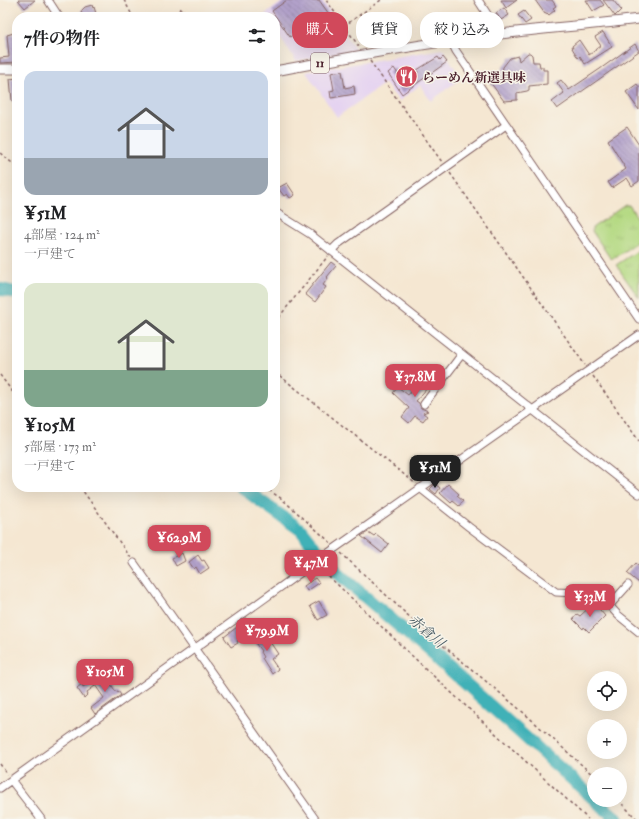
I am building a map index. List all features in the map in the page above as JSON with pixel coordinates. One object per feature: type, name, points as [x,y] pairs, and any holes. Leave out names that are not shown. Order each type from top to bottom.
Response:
[{"type":"main road","name":"11","points":[[504,34],[639,19]]},
{"type":"main road","name":"11","points":[[280,70],[365,54],[420,46]]},
{"type":"main road","points":[[0,69],[12,69]]},
{"type":"street","points":[[48,0],[56,12]]},
{"type":"street","points":[[478,0],[486,12]]},
{"type":"street","points":[[454,48],[639,319]]},
{"type":"street","points":[[331,251],[338,244],[506,125]]},
{"type":"street","points":[[280,215],[310,234],[639,494]]},
{"type":"street","points":[[0,788],[314,563],[639,335]]},
{"type":"street","points":[[424,404],[462,354]]},
{"type":"street","points":[[420,488],[469,527],[556,592],[594,594],[639,632]]},
{"type":"street","points":[[134,563],[315,819]]},
{"type":"street","points":[[609,606],[628,586]]},
{"type":"street","points":[[11,780],[41,819]]},
{"type":"path","points":[[124,0],[130,12]]},
{"type":"path","points":[[326,0],[334,12]]},
{"type":"path","points":[[348,23],[381,0]]},
{"type":"path","points":[[176,12],[182,8],[185,12]]},
{"type":"path","points":[[348,31],[639,441]]},
{"type":"path","points":[[0,153],[12,163]]},
{"type":"path","points":[[280,316],[331,251]]},
{"type":"path","points":[[0,375],[12,391]]},
{"type":"path","points":[[280,376],[420,488]]},
{"type":"path","points":[[84,492],[134,563]]},
{"type":"path","points":[[272,492],[282,499],[416,622],[524,713],[587,770]]},
{"type":"path","points":[[314,563],[588,819]]},
{"type":"path","points":[[0,764],[11,780]]},
{"type":"path","points":[[625,807],[637,819]]},
{"type":"shaded area","points":[[285,0],[322,0],[330,12],[292,12],[292,48],[348,48],[348,38],[356,50],[296,61],[280,37],[280,12],[268,12]]},
{"type":"shaded area","points":[[443,49],[461,78],[431,101],[420,85],[399,101],[385,83],[337,117],[306,72]]},
{"type":"green space","points":[[625,205],[629,205],[639,220],[639,241],[613,259],[610,258],[592,231],[592,228]]},
{"type":"green space","points":[[639,250],[639,298],[616,265]]},
{"type":"building","points":[[18,0],[35,0],[25,8]]},
{"type":"building","points":[[287,0],[319,0],[328,12],[292,12],[292,36],[290,37],[280,23],[280,12],[272,11]]},
{"type":"building","points":[[501,0],[517,0],[506,8]]},
{"type":"building","points":[[535,0],[552,0],[556,6],[553,8],[555,10],[549,15],[547,13],[545,14]]},
{"type":"building","points":[[586,0],[600,0],[604,5],[593,11]]},
{"type":"building","points":[[603,0],[613,0],[621,10],[615,16]]},
{"type":"building","points":[[92,5],[96,12],[81,12],[85,7]]},
{"type":"building","points":[[504,8],[509,15],[504,18],[504,12],[498,12]]},
{"type":"building","points":[[524,11],[531,20],[525,24],[518,15]]},
{"type":"building","points":[[603,32],[612,47],[585,64],[580,56],[578,58],[572,46],[579,40],[589,55],[601,46],[595,37]]},
{"type":"building","points":[[12,34],[12,62],[0,63],[0,58],[9,57],[7,35]]},
{"type":"building","points":[[635,44],[639,51],[557,109],[552,102],[564,93],[557,83],[561,80],[569,90]]},
{"type":"building","points":[[528,53],[532,55],[533,62],[539,62],[540,67],[543,67],[543,70],[547,70],[547,84],[529,86],[529,90],[517,93],[517,100],[504,101],[490,82],[501,79],[503,67],[510,58],[518,56],[519,61]]},
{"type":"building","points":[[438,57],[440,60],[443,57],[447,62],[402,94],[388,73],[394,68],[402,80],[404,79],[407,84],[416,77],[415,75],[418,72],[417,70]]},
{"type":"building","points":[[342,71],[345,88],[354,86],[355,94],[331,98],[330,91],[334,90],[331,73]]},
{"type":"building","points":[[10,79],[12,79],[12,101]]},
{"type":"building","points":[[637,84],[639,87],[639,110],[626,92]]},
{"type":"building","points":[[627,127],[639,145],[639,181],[632,186],[627,178],[612,188],[608,182],[626,169],[608,140]]},
{"type":"building","points":[[287,183],[295,195],[290,198],[287,194],[284,196],[280,191],[280,187]]},
{"type":"building","points":[[331,262],[336,266],[327,277],[328,278],[323,285],[326,287],[315,302],[305,294]]},
{"type":"building","points":[[422,371],[435,381],[416,401],[419,403],[421,408],[428,411],[423,413],[427,416],[423,421],[415,416],[409,423],[402,417],[409,408],[393,393],[398,387],[408,395],[420,381],[416,378]]},
{"type":"building","points":[[435,484],[440,488],[436,494],[430,489]]},
{"type":"building","points":[[448,484],[459,494],[457,496],[463,501],[459,506],[453,501],[451,503],[440,493]]},
{"type":"building","points":[[368,532],[374,536],[376,534],[389,544],[382,553],[361,536]]},
{"type":"building","points":[[182,553],[185,561],[176,566],[172,558]]},
{"type":"building","points":[[198,555],[202,561],[204,560],[209,568],[200,574],[196,567],[194,569],[189,562]]},
{"type":"building","points":[[636,563],[639,566],[639,583],[627,573]]},
{"type":"building","points":[[315,578],[319,583],[307,591],[304,586]]},
{"type":"building","points":[[319,601],[327,615],[318,620],[310,606]]},
{"type":"building","points":[[594,603],[605,616],[589,632],[584,627],[583,629],[573,619],[577,614],[580,616]]},
{"type":"building","points":[[241,624],[248,633],[237,641],[238,643],[231,647],[224,637]]},
{"type":"building","points":[[264,633],[278,654],[271,659],[278,669],[272,674],[262,658],[261,651],[253,640]]},
{"type":"building","points":[[104,674],[116,692],[118,691],[121,695],[95,714],[91,708],[104,698],[93,682]]},
{"type":"building","points":[[92,681],[95,686],[87,692],[88,694],[84,698],[77,688],[82,684],[83,687]]},
{"type":"waterway","name":"赤倉川","points":[[0,289],[12,292]]},
{"type":"waterway","name":"赤倉川","points":[[248,492],[301,530],[323,558],[341,576],[464,682],[587,793]]},
{"type":"waterway","name":"赤倉川","points":[[603,807],[617,819]]},
{"type":"place","name":"らーめん新選具味","points":[[407,77]]}]
